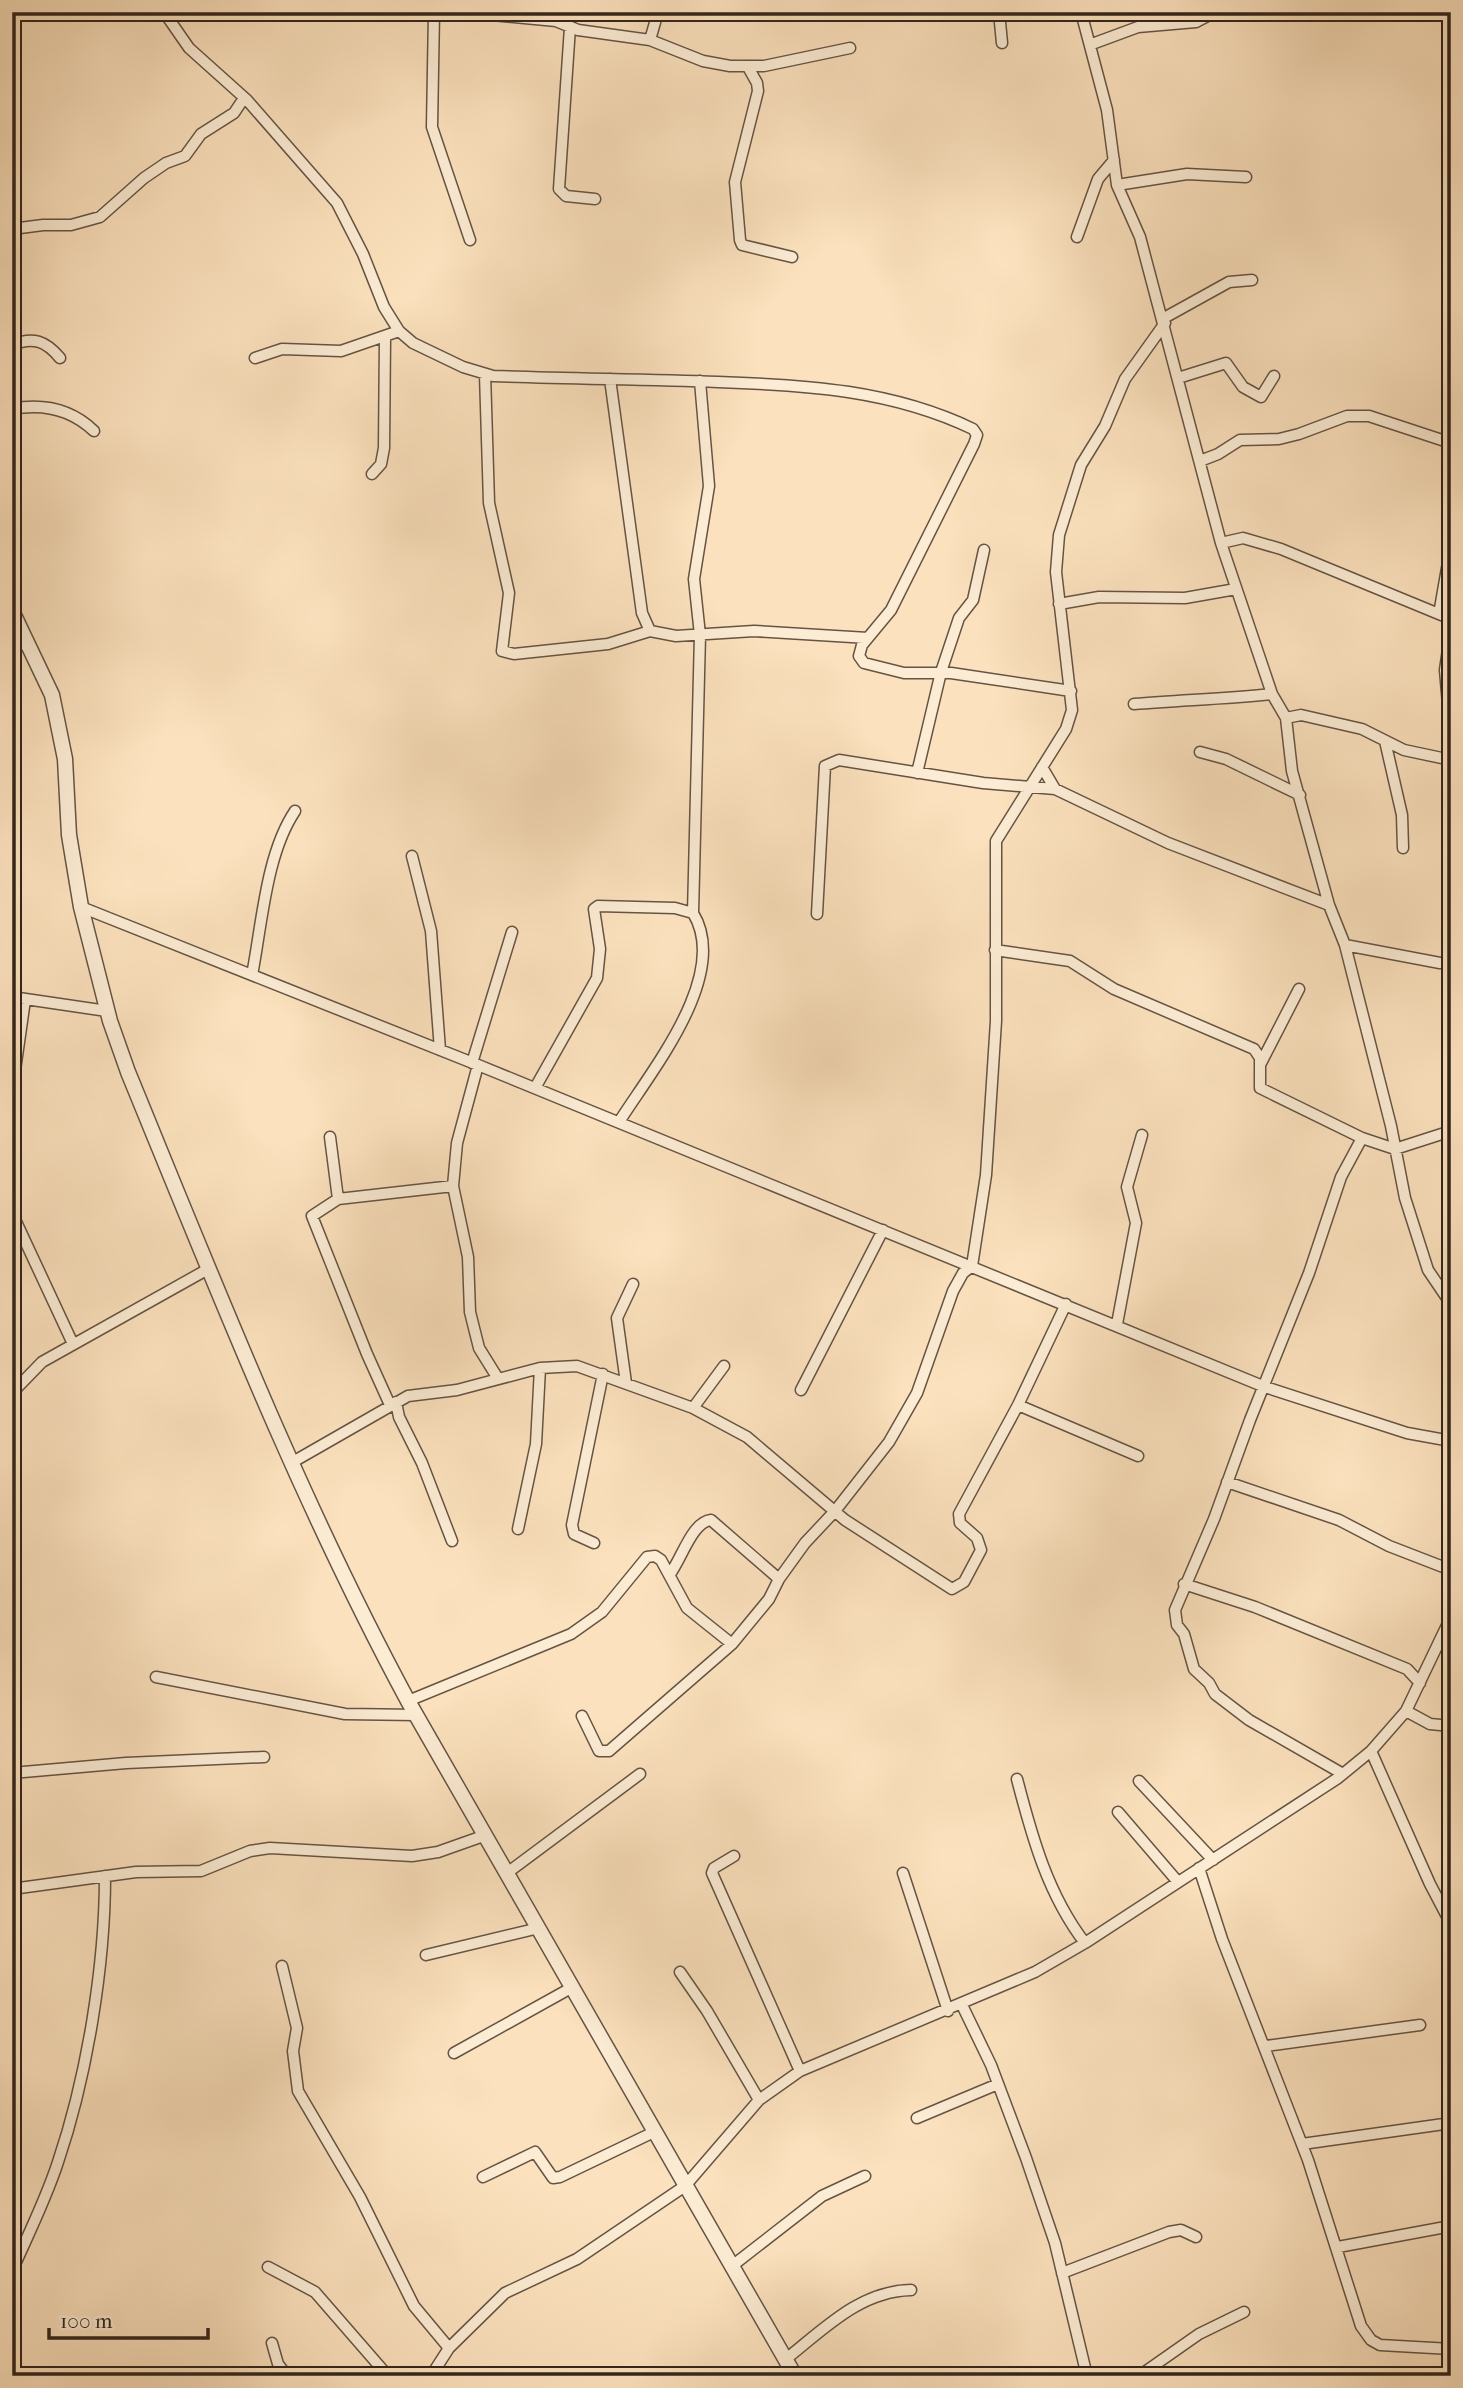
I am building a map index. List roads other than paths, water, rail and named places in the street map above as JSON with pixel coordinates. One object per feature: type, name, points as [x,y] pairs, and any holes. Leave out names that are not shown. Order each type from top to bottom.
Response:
[{"type":"street","points":[[164,12],[195,55],[244,98],[337,203],[363,254],[384,307],[399,331],[413,343],[485,374],[810,386],[877,395],[926,409],[975,432],[974,444],[891,610],[859,653],[864,663],[904,673],[941,672],[1070,691]]},
{"type":"street","points":[[434,12],[432,127],[470,240]]},
{"type":"street","points":[[460,12],[547,19],[570,27],[650,40],[704,61],[748,67],[850,48]]},
{"type":"street","points":[[650,40],[657,12]]},
{"type":"street","points":[[999,12],[1002,43]]},
{"type":"street","points":[[1082,12],[1107,110],[1117,185],[1140,237],[1221,543],[1272,694],[1286,718],[1292,771],[1329,905],[1345,944],[1420,1251],[1428,1270],[1451,1304]]},
{"type":"street","points":[[1092,44],[1138,27],[1195,22],[1215,12]]},
{"type":"street","points":[[570,27],[559,190],[566,196],[594,199]]},
{"type":"street","points":[[748,67],[758,91],[736,182],[740,240],[742,245],[792,257]]},
{"type":"street","points":[[12,229],[71,225],[100,217],[144,178],[166,163],[185,156],[201,134],[234,113],[244,98]]},
{"type":"street","points":[[1077,237],[1098,179],[1114,160]]},
{"type":"street","points":[[1117,185],[1187,174],[1247,177]]},
{"type":"street","points":[[582,1716],[598,1751],[610,1751],[732,1644],[769,1599],[779,1579],[804,1543],[835,1511],[906,1416],[953,1291],[963,1273],[972,1266],[986,1175],[996,1021],[996,841],[1066,729],[1072,710],[1056,572],[1059,535],[1081,465],[1105,426],[1125,379],[1164,321],[1229,282],[1252,280]]},
{"type":"street","points":[[255,358],[282,349],[341,351],[399,331]]},
{"type":"street","points":[[372,474],[382,464],[384,448],[384,337]]},
{"type":"street","points":[[12,345],[29,340],[41,341],[60,358]]},
{"type":"street","points":[[1178,378],[1226,363],[1243,387],[1261,397],[1274,376]]},
{"type":"street","points":[[485,374],[488,503],[509,593],[502,651],[509,654],[608,644],[650,631],[664,635],[754,631],[868,638]]},
{"type":"street","points":[[610,379],[642,613],[650,631]]},
{"type":"street","points":[[619,1122],[677,1029],[701,980],[702,940],[694,913],[700,635],[694,579],[709,486],[701,381]]},
{"type":"street","points":[[12,409],[43,407],[59,410],[75,415],[94,431]]},
{"type":"street","points":[[1200,461],[1219,454],[1240,440],[1279,439],[1347,416],[1369,416],[1451,443]]},
{"type":"street","points":[[1221,543],[1243,538],[1281,549],[1451,619]]},
{"type":"street","points":[[1439,614],[1451,545]]},
{"type":"street","points":[[917,773],[941,672],[959,618],[974,600],[984,550]]},
{"type":"street","points":[[1059,604],[1099,597],[1185,598],[1236,589]]},
{"type":"street","points":[[12,611],[52,695],[59,724],[65,759],[69,835],[81,907],[107,1011],[133,1085],[291,1463],[360,1611],[408,1701],[786,2358],[792,2375]]},
{"type":"street","points":[[1451,629],[1445,670],[1451,740]]},
{"type":"street","points":[[12,645],[29,644]]},
{"type":"street","points":[[1134,704],[1185,700],[1201,702],[1272,694]]},
{"type":"street","points":[[1286,718],[1301,715],[1362,729],[1404,750],[1451,760]]},
{"type":"street","points":[[1385,741],[1402,815],[1403,848]]},
{"type":"street","points":[[1200,752],[1227,760],[1300,795]]},
{"type":"street","points":[[817,914],[825,766],[839,760],[917,773],[1055,789],[1168,844],[1329,905]]},
{"type":"street","points":[[1042,767],[1055,789]]},
{"type":"street","points":[[252,975],[275,855],[282,830],[296,811]]},
{"type":"street","points":[[412,856],[430,931],[440,1050]]},
{"type":"street","points":[[535,1088],[597,978],[600,949],[594,909],[598,906],[675,908],[694,913]]},
{"type":"street","points":[[81,907],[619,1122],[1117,1324],[1265,1387],[1407,1433],[1451,1441]]},
{"type":"street","points":[[497,1377],[479,1348],[470,1312],[468,1257],[453,1186],[457,1143],[475,1064],[512,932]]},
{"type":"street","points":[[1345,944],[1440,963]]},
{"type":"street","points":[[995,950],[1070,961],[1114,989],[1254,1049],[1261,1063]]},
{"type":"street","points":[[1299,989],[1261,1063],[1260,1088],[1362,1138],[1395,1149],[1451,1131]]},
{"type":"street","points":[[12,997],[107,1011]]},
{"type":"street","points":[[12,1091],[25,999]]},
{"type":"street","points":[[1117,1324],[1136,1223],[1127,1187],[1142,1135]]},
{"type":"street","points":[[330,1137],[338,1199]]},
{"type":"street","points":[[1343,1774],[1249,1720],[1214,1694],[1209,1683],[1194,1669],[1184,1634],[1174,1617],[1184,1584],[1309,1273],[1341,1177],[1362,1138]]},
{"type":"street","points":[[452,1541],[422,1464],[391,1405],[313,1221],[315,1212],[331,1206],[338,1199],[453,1186]]},
{"type":"street","points":[[12,1213],[73,1344]]},
{"type":"street","points":[[801,1390],[883,1230]]},
{"type":"street","points":[[12,1394],[31,1370],[210,1268]]},
{"type":"street","points":[[626,1382],[617,1318],[633,1284]]},
{"type":"street","points":[[291,1463],[391,1405],[419,1393],[457,1390],[497,1377],[540,1368],[578,1366],[693,1408],[747,1437],[835,1511],[945,1586],[959,1587],[981,1550],[978,1538],[960,1523],[959,1514],[1018,1405],[1066,1304]]},
{"type":"street","points":[[693,1408],[724,1366]]},
{"type":"street","points":[[518,1529],[536,1444],[540,1368]]},
{"type":"street","points":[[594,1543],[574,1534],[572,1525],[603,1374]]},
{"type":"street","points":[[1018,1405],[1138,1456]]},
{"type":"street","points":[[1227,1482],[1339,1520],[1389,1546],[1451,1570]]},
{"type":"street","points":[[670,1574],[683,1557],[694,1530],[711,1520],[779,1579]]},
{"type":"street","points":[[408,1701],[571,1634],[602,1612],[648,1557],[655,1556],[661,1560],[687,1608],[732,1644]]},
{"type":"street","points":[[1184,1584],[1255,1607],[1407,1669],[1420,1683]]},
{"type":"street","points":[[431,2376],[449,2348],[505,2293],[577,2259],[685,2186],[759,2100],[800,2071],[948,2011],[1035,1972],[1085,1943],[1343,1774],[1371,1751],[1406,1711],[1451,1618]]},
{"type":"street","points":[[1407,1669],[1428,1665]]},
{"type":"street","points":[[156,1677],[345,1714],[417,1716]]},
{"type":"street","points":[[1406,1711],[1430,1724],[1451,1726]]},
{"type":"street","points":[[1371,1751],[1430,1884],[1447,1901],[1451,1924]]},
{"type":"street","points":[[12,1773],[127,1763],[264,1757]]},
{"type":"street","points":[[507,1873],[640,1774]]},
{"type":"street","points":[[1017,1779],[1034,1842],[1047,1877],[1063,1910],[1085,1943]]},
{"type":"street","points":[[1139,1781],[1213,1860]]},
{"type":"street","points":[[1118,1812],[1178,1882]]},
{"type":"street","points":[[12,1889],[105,1876],[201,1871],[250,1851],[270,1848],[412,1856],[438,1852],[486,1835]]},
{"type":"street","points":[[734,1856],[714,1868],[712,1873],[800,2071]]},
{"type":"street","points":[[1199,1868],[1222,1939],[1302,2144],[1338,2247],[1361,2326],[1371,2340],[1380,2345],[1451,2349]]},
{"type":"street","points":[[903,1873],[948,2011]]},
{"type":"street","points":[[12,2271],[58,2162],[72,2115],[99,1970],[105,1876]]},
{"type":"street","points":[[426,1955],[539,1928]]},
{"type":"street","points":[[282,1966],[297,2028],[293,2051],[298,2091],[360,2197],[414,2306],[449,2348]]},
{"type":"street","points":[[680,1972],[707,2011],[759,2100]]},
{"type":"street","points":[[454,2053],[571,1988]]},
{"type":"street","points":[[962,2005],[998,2084],[1026,2158],[1062,2273],[1087,2376]]},
{"type":"street","points":[[1266,2046],[1420,2025]]},
{"type":"street","points":[[917,2118],[998,2084]]},
{"type":"street","points":[[1302,2144],[1451,2123]]},
{"type":"street","points":[[483,2177],[535,2152],[553,2178],[560,2177],[654,2132]]},
{"type":"street","points":[[732,2266],[822,2196],[865,2176]]},
{"type":"street","points":[[1338,2247],[1451,2226]]},
{"type":"street","points":[[1062,2273],[1175,2230],[1196,2237]]},
{"type":"street","points":[[268,2267],[315,2292],[388,2376]]},
{"type":"street","points":[[786,2358],[866,2299],[882,2292],[911,2290]]},
{"type":"street","points":[[1139,2376],[1199,2334],[1244,2312]]},
{"type":"street","points":[[272,2343],[278,2364],[286,2376]]}]
